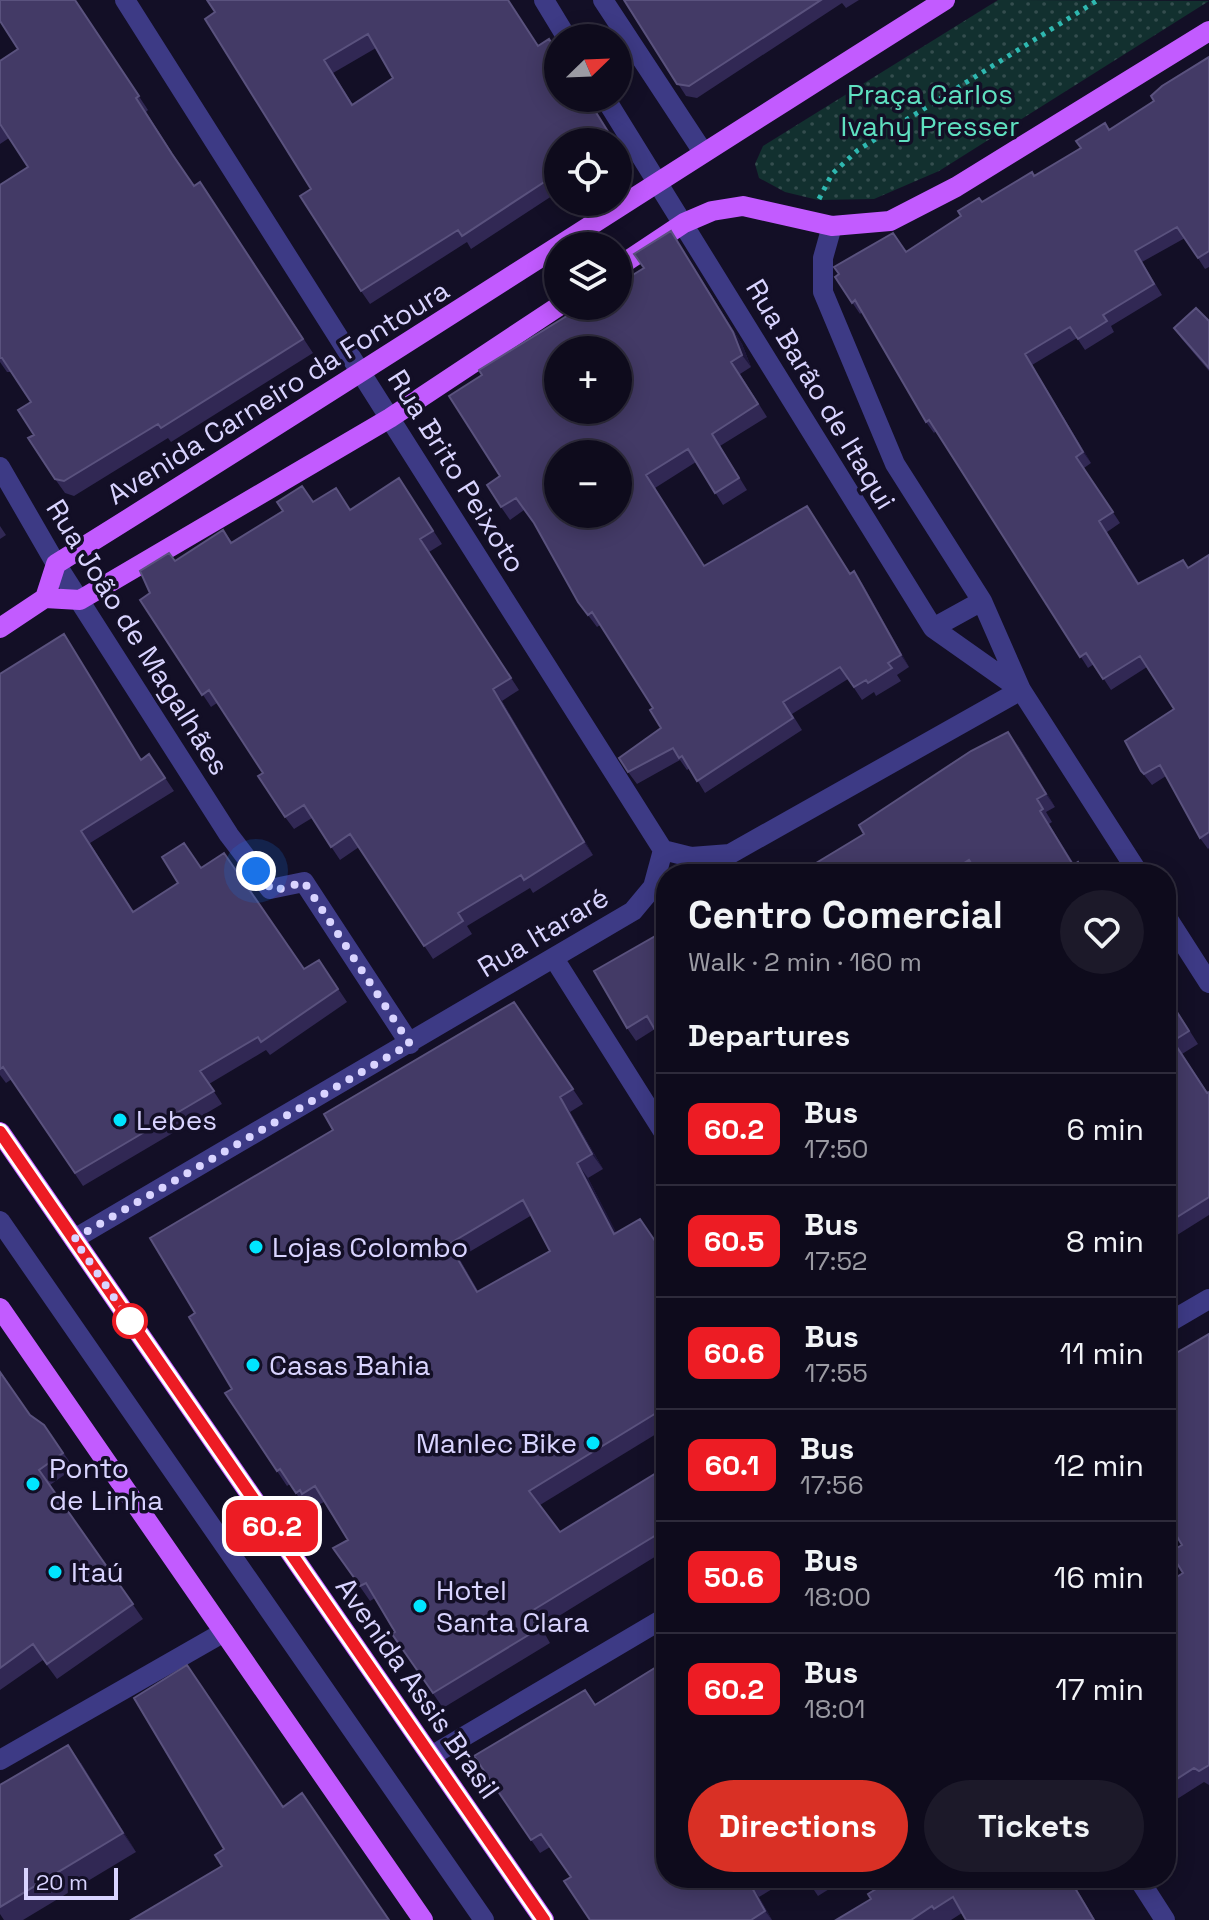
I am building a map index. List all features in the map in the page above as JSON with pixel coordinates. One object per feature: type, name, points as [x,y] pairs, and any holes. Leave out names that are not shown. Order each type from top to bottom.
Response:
[{"type":"main road","name":"Avenida Carneiro da Fontoura","points":[[56,564],[362,374],[656,182],[945,0]]},
{"type":"main road","points":[[632,258],[684,223],[712,211],[743,206],[832,226],[890,221],[956,187],[1209,31]]},
{"type":"main road","points":[[0,628],[45,598],[80,600],[390,418],[544,316]]},
{"type":"main road","points":[[45,598],[56,564]]},
{"type":"main road","name":"Avenida Assis Brasil","points":[[0,1132],[544,1920]]},
{"type":"main road","points":[[0,1308],[423,1920]]},
{"type":"street","name":"Rua Brito Peixoto","points":[[125,0],[663,850]]},
{"type":"street","points":[[544,0],[559,24]]},
{"type":"street","points":[[603,0],[703,152]]},
{"type":"street","name":"Rua Barão de Itaqui","points":[[614,112],[933,628],[1021,690]]},
{"type":"street","name":"Rua Barão de Itaqui","points":[[832,226],[823,258],[823,292],[835,327],[895,464],[982,601],[1021,690],[1133,864]]},
{"type":"street","name":"Rua João de Magalhães","points":[[0,467],[56,564],[229,835],[270,889],[304,882],[410,1044]]},
{"type":"street","points":[[933,628],[982,601]]},
{"type":"street","points":[[663,850],[691,857],[730,854],[1021,690]]},
{"type":"street","name":"Rua Itararé","points":[[659,864],[663,850]]},
{"type":"street","name":"Rua Itararé","points":[[74,1239],[555,960],[633,911],[653,887],[656,876]]},
{"type":"street","points":[[1176,932],[1209,983]]},
{"type":"street","points":[[555,960],[656,1120]]},
{"type":"street","points":[[0,1221],[484,1920]]},
{"type":"street","points":[[1176,1318],[1209,1299]]},
{"type":"street","points":[[431,1756],[656,1623]]},
{"type":"street","points":[[0,1760],[224,1632]]},
{"type":"street","points":[[1144,1888],[1165,1920]]},
{"type":"path","points":[[818,200],[832,174],[858,150],[1098,0]]},
{"type":"green space","name":"Praça Carlos Ivahy Presser","points":[[998,0],[1209,1],[939,171],[874,199],[818,200],[785,192],[759,178],[755,164],[763,146]]},
{"type":"building","points":[[0,0],[75,0],[139,96],[136,98],[172,154],[194,186],[200,182],[303,339],[161,428],[158,424],[64,481],[55,479],[28,438],[34,435],[18,410],[31,402],[0,358],[0,185],[28,167],[0,124],[0,61],[18,49],[0,21]]},
{"type":"building","points":[[207,0],[508,0],[538,46],[544,42],[544,112],[596,112],[606,128],[544,128],[544,182],[462,236],[458,230],[361,291],[300,196],[311,189],[205,19],[215,12]],"holes":[[[368,34],[393,78],[352,105],[324,60]]]},
{"type":"building","points":[[624,0],[821,0],[689,86],[677,84]]},
{"type":"building","points":[[1209,57],[1209,251],[1198,258],[1177,227],[1135,251],[1154,284],[1103,315],[1107,321],[1078,339],[1070,327],[1025,354],[1083,452],[1076,457],[1113,512],[1099,521],[1138,584],[1183,560],[1188,568],[1209,555],[1209,832],[1200,838],[1160,765],[1144,774],[1125,741],[1174,709],[1140,656],[1103,679],[1086,653],[1080,657],[929,420],[926,422],[855,300],[852,303],[835,277],[839,274],[834,267],[893,233],[906,252],[961,216],[958,211],[979,198],[982,202],[1032,172],[1034,176],[1081,148],[1076,141],[1105,123],[1109,130],[1154,101],[1151,96],[1162,86]]},
{"type":"building","points":[[671,231],[733,332],[742,355],[731,362],[758,404],[712,434],[739,478],[715,493],[688,449],[646,475],[704,566],[807,506],[850,574],[854,571],[901,655],[888,663],[892,668],[868,683],[866,680],[854,687],[840,667],[783,702],[793,718],[697,781],[682,756],[679,758],[673,748],[628,772],[619,758],[661,728],[650,710],[653,708],[592,612],[588,615],[578,602],[534,523],[516,498],[501,507],[487,485],[500,476],[449,396],[482,375],[479,370],[560,320],[632,320],[632,275],[644,268],[634,254]]},
{"type":"building","points":[[1196,308],[1209,321],[1209,368],[1174,328]]},
{"type":"building","points":[[399,478],[433,531],[420,539],[511,678],[493,689],[584,842],[524,880],[521,875],[458,913],[463,921],[424,946],[350,834],[331,847],[304,805],[285,817],[258,776],[263,773],[209,690],[202,695],[140,600],[150,593],[140,571],[169,553],[175,561],[223,530],[231,543],[283,511],[277,502],[302,486],[313,502],[336,488],[350,510]]},
{"type":"building","points":[[64,634],[141,760],[149,754],[165,778],[81,831],[133,912],[178,883],[162,857],[184,843],[201,868],[224,853],[304,969],[319,960],[338,989],[261,1042],[258,1037],[200,1071],[214,1091],[75,1173],[3,1067],[0,1069],[0,674]]},
{"type":"building","points":[[1008,732],[1046,794],[1037,799],[1043,809],[1040,811],[1072,864],[972,864],[969,860],[963,864],[814,864],[864,834],[859,825],[971,751]]},
{"type":"building","points":[[656,936],[656,1032],[647,1016],[627,1028],[594,971]]},
{"type":"building","points":[[514,1002],[573,1089],[560,1097],[592,1154],[577,1163],[614,1234],[640,1219],[656,1242],[656,1413],[529,1491],[560,1532],[656,1473],[656,1535],[530,1612],[540,1628],[433,1693],[392,1634],[395,1632],[366,1583],[360,1586],[333,1548],[348,1540],[315,1486],[302,1494],[300,1490],[296,1493],[280,1469],[277,1471],[225,1393],[232,1389],[189,1317],[195,1313],[150,1238],[333,1130],[324,1114]],"holes":[[[523,1200],[550,1251],[477,1292],[449,1244]]]},
{"type":"building","points":[[1176,1010],[1189,1031],[1176,1039]]},
{"type":"building","points":[[1176,1046],[1209,1092],[1209,1197],[1176,1218]]},
{"type":"building","points":[[1209,1334],[1209,1765],[1199,1771],[1194,1768],[1176,1780],[1176,1578],[1183,1573],[1176,1562],[1176,1548],[1182,1545],[1176,1535],[1176,1353]]},
{"type":"building","name":"Itaú","points":[[0,1372],[30,1415],[44,1425],[63,1453],[39,1470],[133,1604],[47,1664],[33,1644],[0,1668]]},
{"type":"building","points":[[187,1665],[283,1807],[302,1793],[389,1920],[131,1920],[222,1866],[215,1855],[224,1849],[134,1698]]},
{"type":"building","points":[[656,1667],[656,1888],[752,1888],[765,1911],[751,1920],[590,1920],[564,1881],[571,1877],[541,1834],[531,1840],[474,1756],[585,1690],[595,1705]]},
{"type":"building","points":[[68,1745],[123,1833],[0,1907],[0,1785]]},
{"type":"building","points":[[878,1888],[1075,1888],[1094,1920],[966,1920],[953,1897],[911,1920],[836,1920],[871,1899],[868,1894]]},
{"type":"bus line","name":"60.2","points":[[0,1132],[544,1920]]},
{"type":"place","name":"Lebes","points":[[120,1120]]},
{"type":"place","name":"Lojas Colombo","points":[[256,1247]]},
{"type":"place","name":"Casas Bahia","points":[[253,1365]]},
{"type":"place","name":"Manlec Bike","points":[[593,1443]]},
{"type":"place","name":"Ponto de Linha","points":[[33,1484]]},
{"type":"place","name":"Itaú","points":[[55,1572]]},
{"type":"place","name":"Hotel Santa Clara","points":[[420,1606]]},
{"type":"route","points":[[130,1321],[74,1239],[410,1044],[304,882],[273,891],[256,871]]}]
